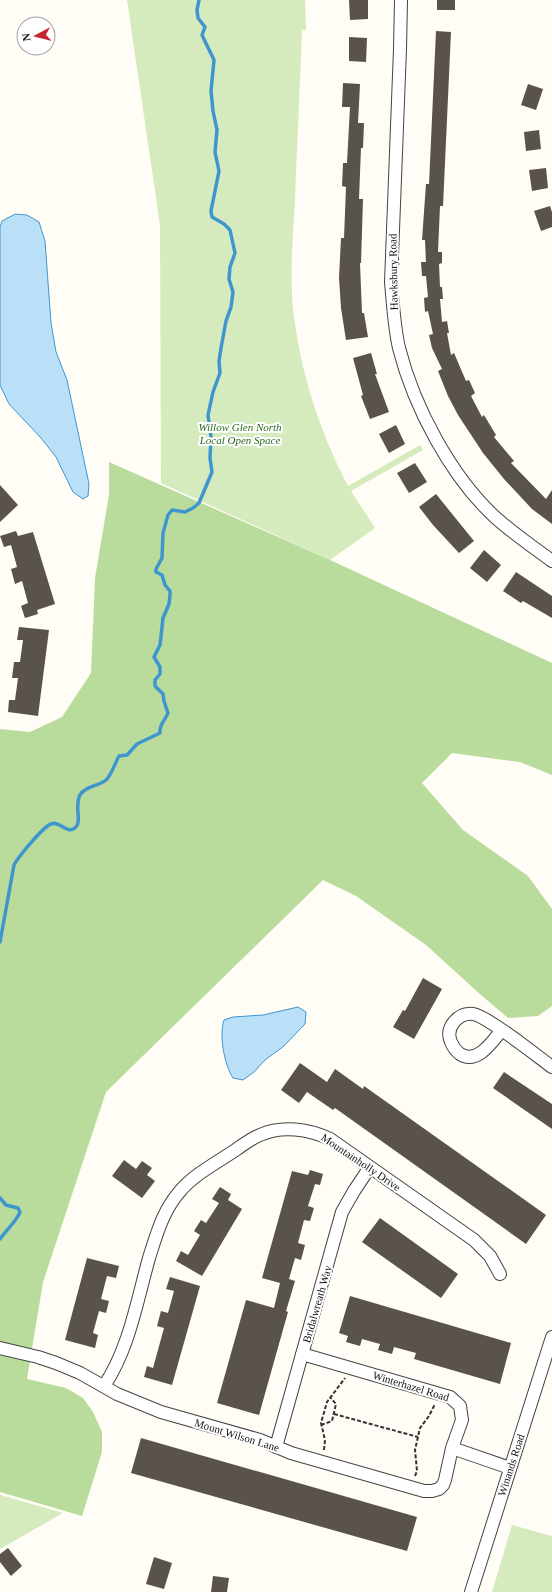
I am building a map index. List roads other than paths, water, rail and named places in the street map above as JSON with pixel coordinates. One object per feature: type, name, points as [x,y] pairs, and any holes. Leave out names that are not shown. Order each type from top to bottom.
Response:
[{"type":"street","name":"Hawksbury Road","points":[[401,0],[391,282],[399,348],[409,380],[421,410],[452,466],[495,517],[524,541],[552,561]]},
{"type":"street","points":[[502,1031],[552,1067]]},
{"type":"street","name":"Mountainholly Drive","points":[[104,1386],[115,1368],[123,1350],[163,1215],[181,1190],[196,1176],[260,1135],[284,1129],[306,1130],[318,1133],[330,1139],[474,1240],[490,1256],[500,1274]]},
{"type":"street","name":"Bridalwreath Way","points":[[276,1447],[342,1212],[354,1190],[370,1167]]},
{"type":"street","name":"Winands Road","points":[[471,1592],[552,1337]]},
{"type":"street","name":"Mount Wilson Lane","points":[[0,1348],[56,1363],[140,1404],[161,1412],[260,1440],[276,1447],[321,1461],[424,1491],[439,1489],[445,1480],[452,1448]]},
{"type":"street","name":"Winterhazel Road","points":[[302,1354],[439,1393],[457,1401],[462,1412],[462,1420],[452,1448]]},
{"type":"street","points":[[452,1448],[510,1468]]},
{"type":"water","points":[[15,214],[27,215],[39,222],[45,241],[51,323],[56,352],[67,380],[89,484],[88,496],[83,499],[73,492],[56,457],[41,438],[9,404],[0,385],[0,227],[2,221]]},
{"type":"water","points":[[298,1007],[306,1012],[305,1024],[284,1046],[265,1060],[254,1072],[243,1080],[233,1078],[227,1065],[223,1049],[222,1033],[224,1020],[233,1017],[263,1015]]},
{"type":"waterway","points":[[0,942],[14,865],[20,856],[47,826],[54,823],[70,830],[76,827],[78,824],[78,799],[82,792],[106,780],[112,772],[119,756],[127,755],[137,744],[160,733],[161,725],[168,713],[163,694],[155,686],[155,680],[160,674],[160,667],[154,657],[160,645],[163,618],[169,604],[170,591],[165,585],[162,575],[156,572],[156,569],[162,558],[163,533],[168,515],[172,510],[185,512],[199,503],[212,472],[210,458],[211,437],[208,415],[213,392],[220,373],[219,361],[221,348],[233,292],[229,279],[230,267],[235,253],[230,230],[224,224],[212,217],[211,211],[219,171],[215,152],[217,130],[211,91],[214,60],[202,35],[205,27],[198,18],[197,10],[199,0]]},
{"type":"waterway","points":[[0,1198],[6,1205],[18,1208],[20,1212],[0,1239]]},
{"type":"park label","name":"Willow Glen North Local Open Space","points":[[240,433]]}]
